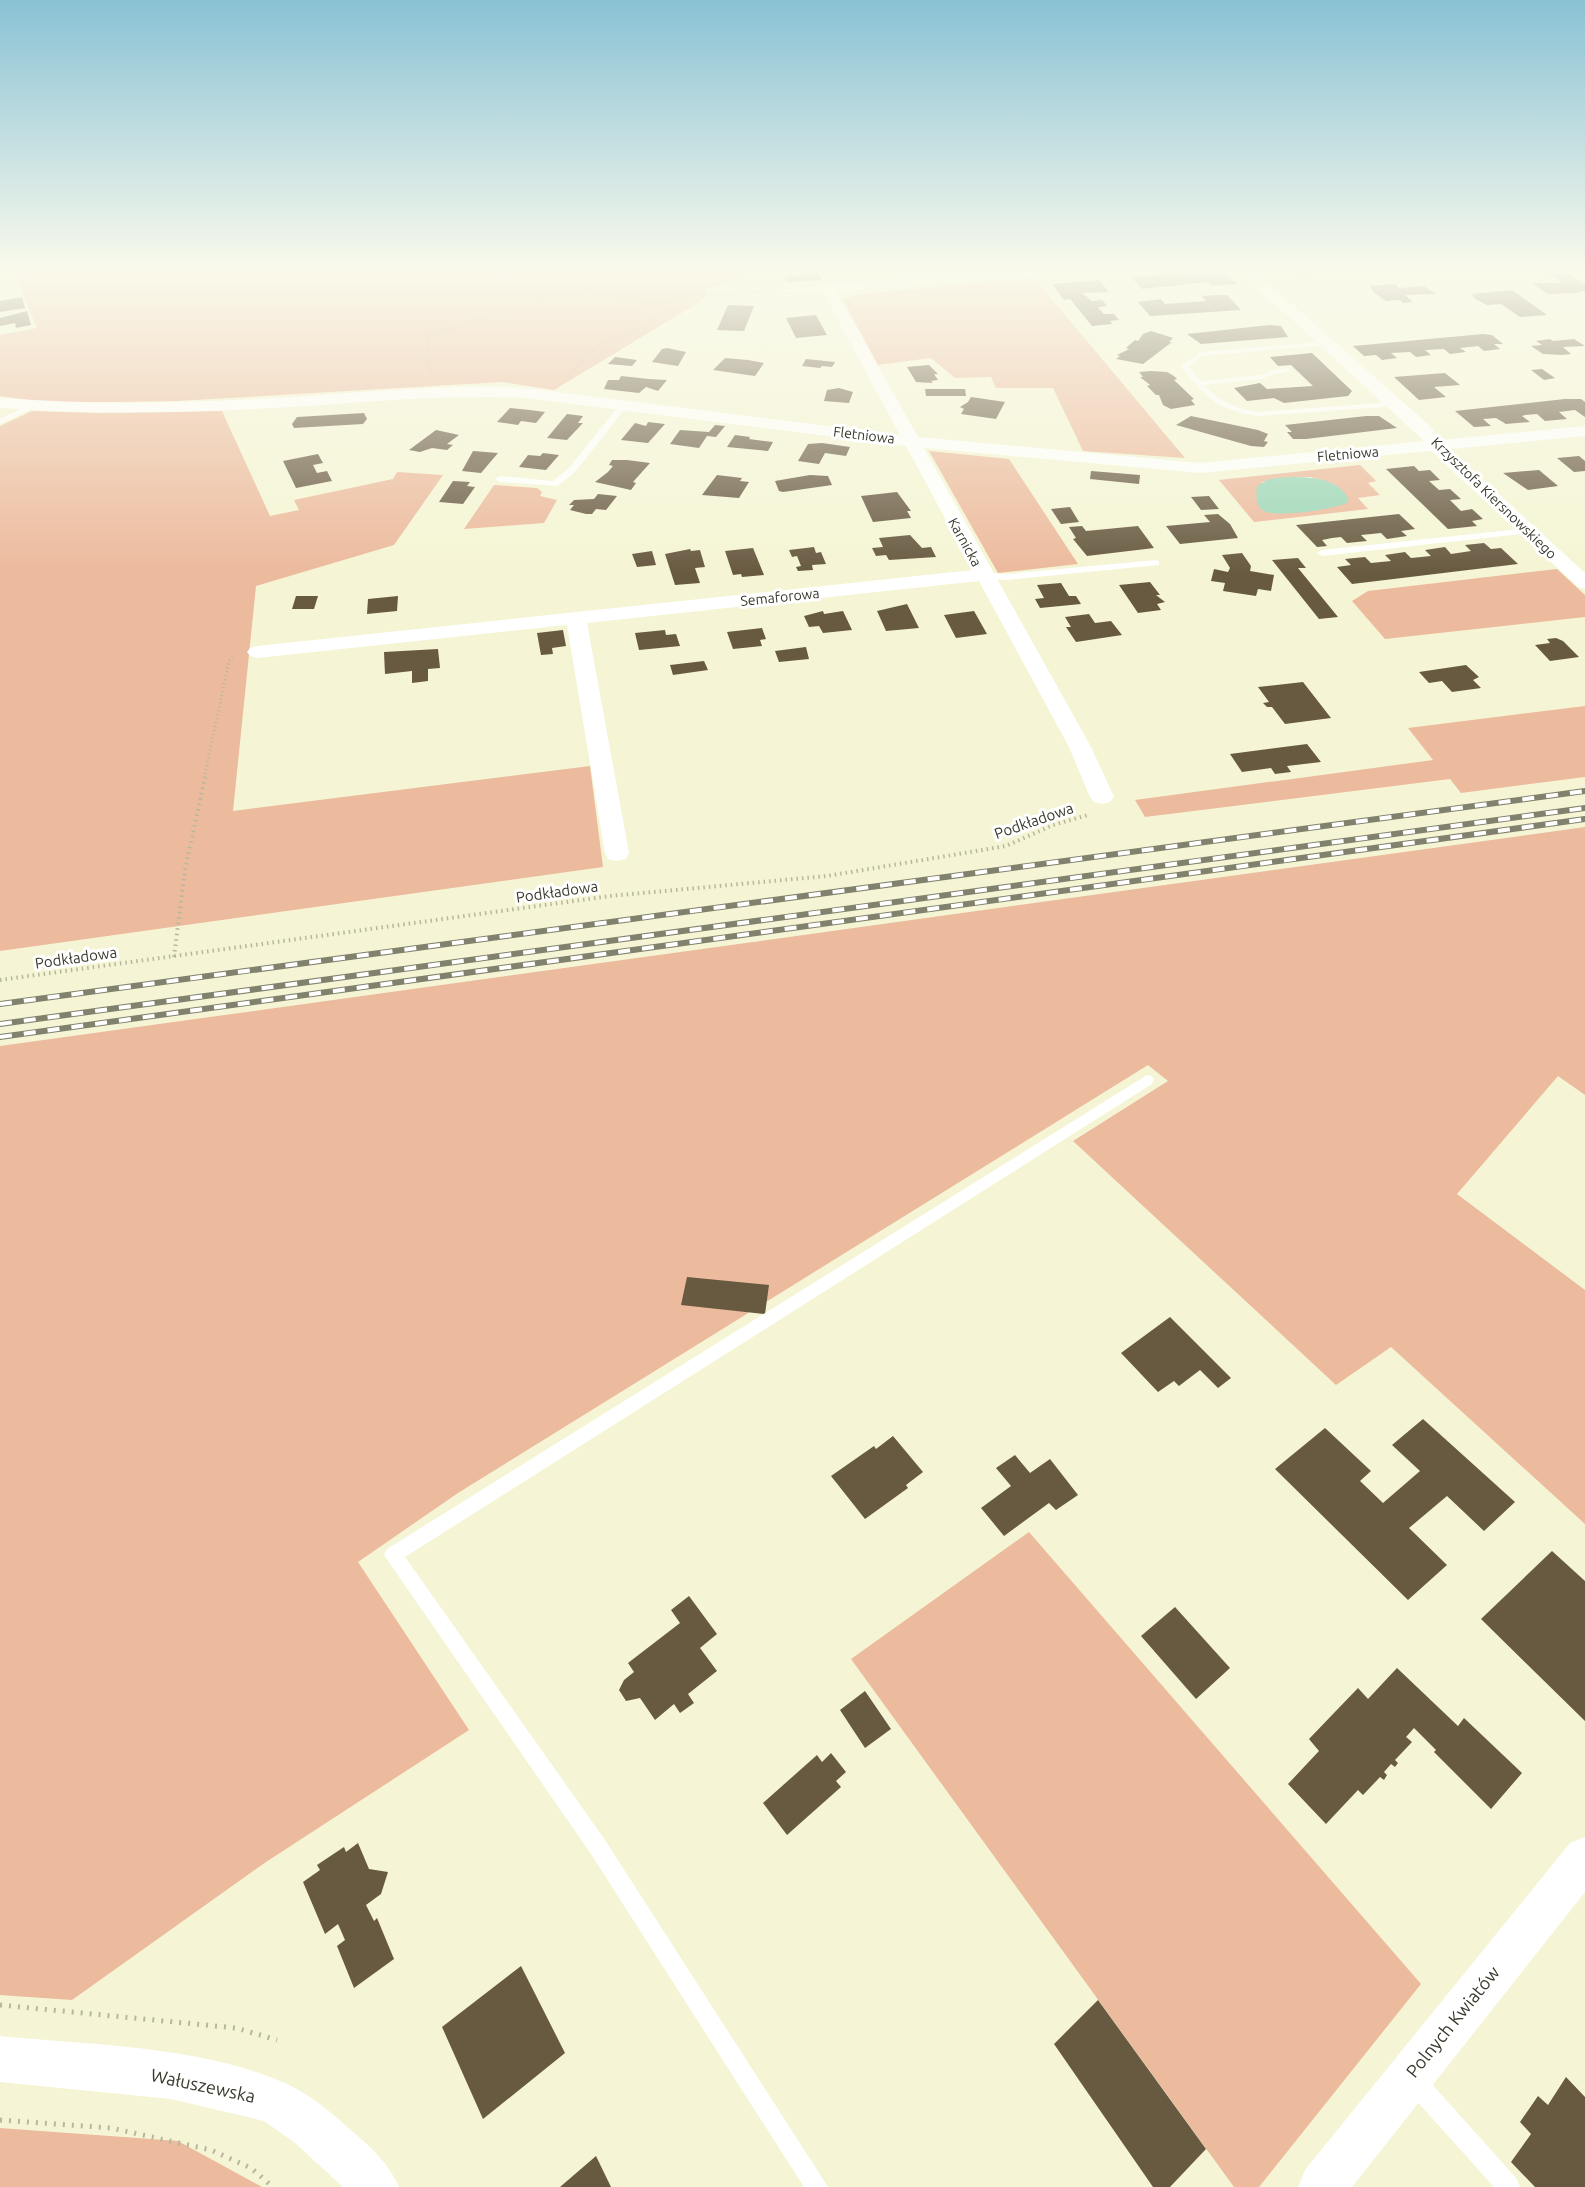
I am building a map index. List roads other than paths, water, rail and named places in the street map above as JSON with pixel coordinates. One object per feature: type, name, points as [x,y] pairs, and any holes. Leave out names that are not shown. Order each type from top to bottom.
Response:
[{"type":"street","name":"Karnicka","points":[[870,369],[1080,747],[1102,797]]},
{"type":"street","name":"Krzysztofa Kiersnowskiego","points":[[1356,369],[1423,429],[1436,446],[1585,584]]},
{"type":"street","name":"Fletniowa","points":[[0,403],[125,410],[468,390],[548,396],[909,441],[1200,468],[1585,431]]},
{"type":"street","name":"Semaforowa","points":[[257,652],[984,575]]},
{"type":"street","points":[[576,618],[617,853]]},
{"type":"street","name":"Polnych Kwiatów","points":[[1322,2187],[1585,1858]]},
{"type":"street","name":"Wałuszewska","points":[[0,2059],[181,2078],[273,2101],[326,2138],[375,2187]]},
{"type":"lane","points":[[1187,369],[1219,406],[1257,414],[1395,404]]},
{"type":"lane","points":[[1199,383],[1263,377],[1272,372],[1286,370]]},
{"type":"lane","points":[[499,479],[555,484],[572,470],[624,405]]},
{"type":"lane","points":[[0,422],[34,406]]},
{"type":"lane","points":[[1322,553],[1528,531]]},
{"type":"lane","points":[[984,575],[1005,577],[1156,563]]},
{"type":"lane","points":[[817,2187],[598,1847],[393,1555],[1147,1080]]},
{"type":"lane","points":[[1410,2076],[1509,2187]]},
{"type":"railway","points":[[0,1004],[1585,791]]},
{"type":"railway","points":[[0,1024],[1585,808]]},
{"type":"railway","points":[[0,1037],[1585,819]]}]
